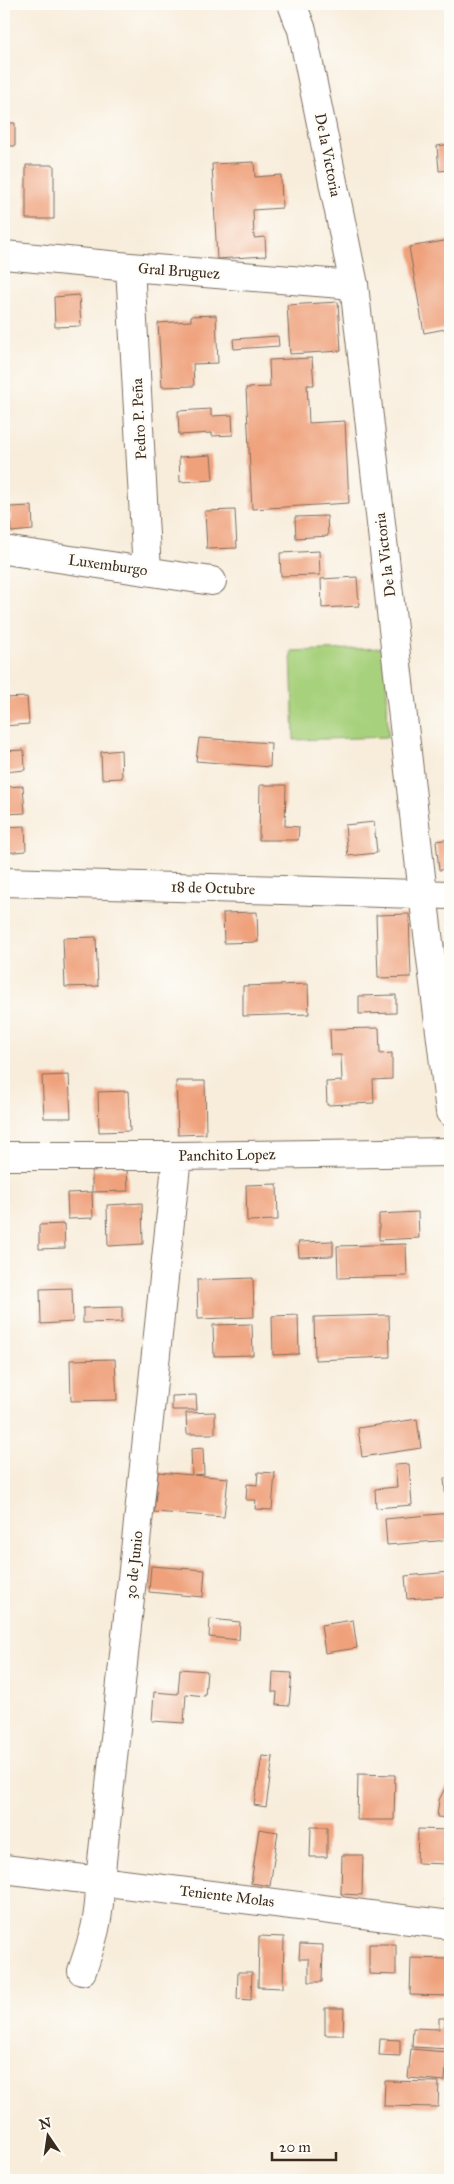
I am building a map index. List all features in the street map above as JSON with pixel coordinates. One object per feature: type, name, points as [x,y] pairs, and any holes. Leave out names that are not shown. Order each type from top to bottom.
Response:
[{"type":"street","name":"De la Victoria","points":[[292,4],[302,30],[354,285],[423,894],[450,1112]]},
{"type":"street","name":"Gral Bruguez","points":[[4,255],[354,285]]},
{"type":"street","name":"Pedro P. Peña","points":[[130,267],[147,571]]},
{"type":"street","name":"Luxemburgo","points":[[4,550],[212,582]]},
{"type":"street","name":"18 de Octubre","points":[[4,882],[450,896]]},
{"type":"street","name":"Panchito Lopez","points":[[4,1156],[177,1156],[450,1152]]},
{"type":"street","name":"30 de Junio","points":[[82,1971],[97,1927],[100,1880],[177,1156]]},
{"type":"street","name":"Teniente Molas","points":[[4,1869],[450,1925]]},
{"type":"green space","points":[[386,648],[388,737],[294,740],[291,651]]},
{"type":"building","points":[[4,123],[15,123],[15,146],[4,146]]},
{"type":"building","points":[[450,144],[450,170],[439,171],[437,146]]},
{"type":"building","points":[[4,154],[8,154],[7,223],[4,223]]},
{"type":"building","points":[[254,162],[255,177],[281,175],[282,208],[253,210],[254,238],[265,237],[266,256],[217,259],[212,164]]},
{"type":"building","points":[[26,165],[54,165],[54,219],[26,219]]},
{"type":"building","points":[[450,240],[450,328],[424,333],[409,247]]},
{"type":"building","points":[[79,295],[81,326],[55,327],[54,297]]},
{"type":"building","points":[[338,302],[341,351],[290,354],[287,305]]},
{"type":"building","points":[[5,307],[7,350],[4,350]]},
{"type":"building","points":[[216,315],[218,363],[193,364],[194,386],[162,387],[158,323],[191,321],[191,316]]},
{"type":"building","points":[[278,336],[279,346],[234,349],[233,339]]},
{"type":"building","points":[[312,358],[314,385],[307,385],[309,423],[345,421],[349,503],[252,509],[246,388],[270,387],[269,360]]},
{"type":"building","points":[[211,409],[211,416],[232,415],[233,435],[212,436],[212,433],[179,435],[178,411]]},
{"type":"building","points":[[211,455],[213,480],[180,482],[179,457]]},
{"type":"building","points":[[32,506],[33,530],[11,532],[10,507]]},
{"type":"building","points":[[235,510],[237,548],[207,549],[205,511]]},
{"type":"building","points":[[327,516],[328,536],[296,538],[295,517]]},
{"type":"building","points":[[319,551],[320,575],[281,576],[280,553]]},
{"type":"building","points":[[357,577],[359,606],[322,608],[321,579]]},
{"type":"building","points":[[27,697],[29,724],[4,726],[4,698]]},
{"type":"building","points":[[199,738],[271,743],[270,767],[196,761]]},
{"type":"building","points":[[24,750],[25,770],[4,772],[4,751]]},
{"type":"building","points":[[121,750],[122,778],[102,779],[101,752]]},
{"type":"building","points":[[260,785],[286,785],[285,826],[299,827],[298,840],[259,840]]},
{"type":"building","points":[[23,786],[25,813],[4,814],[4,787]]},
{"type":"building","points":[[374,822],[377,853],[348,856],[345,825]]},
{"type":"building","points":[[25,826],[26,851],[4,853],[4,827]]},
{"type":"building","points":[[450,839],[450,869],[439,870],[436,841]]},
{"type":"building","points":[[257,912],[258,942],[224,943],[223,913]]},
{"type":"building","points":[[409,914],[411,977],[378,978],[376,915]]},
{"type":"building","points":[[96,937],[98,986],[65,987],[63,938]]},
{"type":"building","points":[[446,942],[450,942],[450,955],[447,955]]},
{"type":"building","points":[[308,984],[309,1014],[243,1016],[243,986]]},
{"type":"building","points":[[396,995],[396,1013],[359,1014],[359,996]]},
{"type":"building","points":[[379,1028],[380,1054],[392,1053],[392,1079],[373,1080],[374,1103],[327,1105],[326,1082],[342,1081],[341,1055],[331,1055],[330,1029]]},
{"type":"building","points":[[69,1075],[71,1118],[44,1118],[42,1076]]},
{"type":"building","points":[[176,1081],[205,1081],[206,1134],[178,1135]]},
{"type":"building","points":[[128,1091],[130,1131],[99,1132],[98,1092]]},
{"type":"building","points":[[127,1169],[128,1191],[92,1192],[92,1171]]},
{"type":"building","points":[[277,1184],[278,1220],[247,1221],[246,1185]]},
{"type":"building","points":[[92,1192],[93,1218],[68,1219],[67,1193]]},
{"type":"building","points":[[142,1203],[143,1244],[108,1246],[107,1205]]},
{"type":"building","points":[[418,1212],[419,1238],[379,1240],[379,1214]]},
{"type":"building","points":[[64,1224],[65,1248],[39,1249],[39,1225]]},
{"type":"building","points":[[333,1241],[333,1256],[299,1257],[298,1242]]},
{"type":"building","points":[[406,1244],[407,1276],[338,1278],[337,1246]]},
{"type":"building","points":[[253,1278],[254,1317],[198,1319],[197,1280]]},
{"type":"building","points":[[72,1288],[73,1322],[41,1324],[40,1289]]},
{"type":"building","points":[[122,1307],[122,1322],[83,1323],[83,1308]]},
{"type":"building","points":[[298,1315],[299,1354],[273,1355],[272,1316]]},
{"type":"building","points":[[389,1315],[390,1357],[315,1360],[314,1317]]},
{"type":"building","points":[[252,1324],[253,1355],[214,1356],[213,1325]]},
{"type":"building","points":[[115,1359],[117,1400],[71,1401],[70,1360]]},
{"type":"building","points":[[196,1395],[197,1410],[172,1410],[172,1396]]},
{"type":"building","points":[[215,1412],[215,1434],[187,1434],[186,1413]]},
{"type":"building","points":[[417,1419],[421,1448],[362,1457],[358,1428]]},
{"type":"building","points":[[203,1448],[204,1474],[194,1475],[228,1478],[224,1517],[154,1512],[158,1472],[192,1475],[191,1449]]},
{"type":"building","points":[[409,1464],[412,1505],[376,1508],[375,1489],[397,1487],[395,1465]]},
{"type":"building","points":[[258,1472],[275,1473],[272,1510],[255,1509],[256,1500],[246,1500],[247,1484],[257,1485]]},
{"type":"building","points":[[444,1478],[450,1478],[450,1502],[446,1502]]},
{"type":"building","points":[[450,1513],[450,1540],[387,1545],[385,1519]]},
{"type":"building","points":[[151,1566],[205,1570],[203,1597],[149,1592]]},
{"type":"building","points":[[450,1572],[450,1596],[407,1599],[405,1576]]},
{"type":"building","points":[[210,1619],[240,1622],[239,1640],[209,1637]]},
{"type":"building","points":[[353,1620],[357,1648],[325,1653],[321,1625]]},
{"type":"building","points":[[180,1669],[207,1671],[205,1696],[186,1694],[184,1723],[152,1721],[154,1692],[178,1694]]},
{"type":"building","points":[[273,1672],[292,1673],[289,1706],[276,1705],[277,1692],[272,1692]]},
{"type":"building","points":[[262,1756],[273,1757],[266,1807],[254,1805]]},
{"type":"building","points":[[358,1774],[395,1775],[394,1820],[357,1820]]},
{"type":"building","points":[[446,1786],[450,1787],[450,1818],[437,1817],[439,1800]]},
{"type":"building","points":[[311,1827],[327,1827],[327,1857],[310,1857]]},
{"type":"building","points":[[259,1829],[278,1832],[270,1886],[251,1883]]},
{"type":"building","points":[[418,1829],[450,1830],[450,1864],[417,1863]]},
{"type":"building","points":[[342,1855],[363,1855],[362,1895],[341,1894]]},
{"type":"building","points":[[445,1868],[450,1868],[450,1901],[445,1901]]},
{"type":"building","points":[[259,1936],[284,1937],[283,1988],[258,1987]]},
{"type":"building","points":[[300,1944],[323,1945],[322,1982],[309,1982],[309,1959],[299,1959]]},
{"type":"building","points":[[369,1944],[396,1944],[396,1975],[369,1974]]},
{"type":"building","points":[[411,1958],[450,1959],[450,1996],[410,1995]]},
{"type":"building","points":[[238,1972],[252,1972],[251,2000],[237,1999]]},
{"type":"building","points":[[325,2008],[344,2008],[343,2035],[325,2035]]},
{"type":"building","points":[[439,2018],[450,2018],[450,2049],[412,2047],[413,2028],[439,2029]]},
{"type":"building","points":[[380,2039],[400,2040],[400,2056],[379,2055]]},
{"type":"building","points":[[411,2049],[447,2052],[445,2081],[408,2078]]},
{"type":"building","points":[[385,2081],[439,2082],[438,2107],[384,2106]]}]
